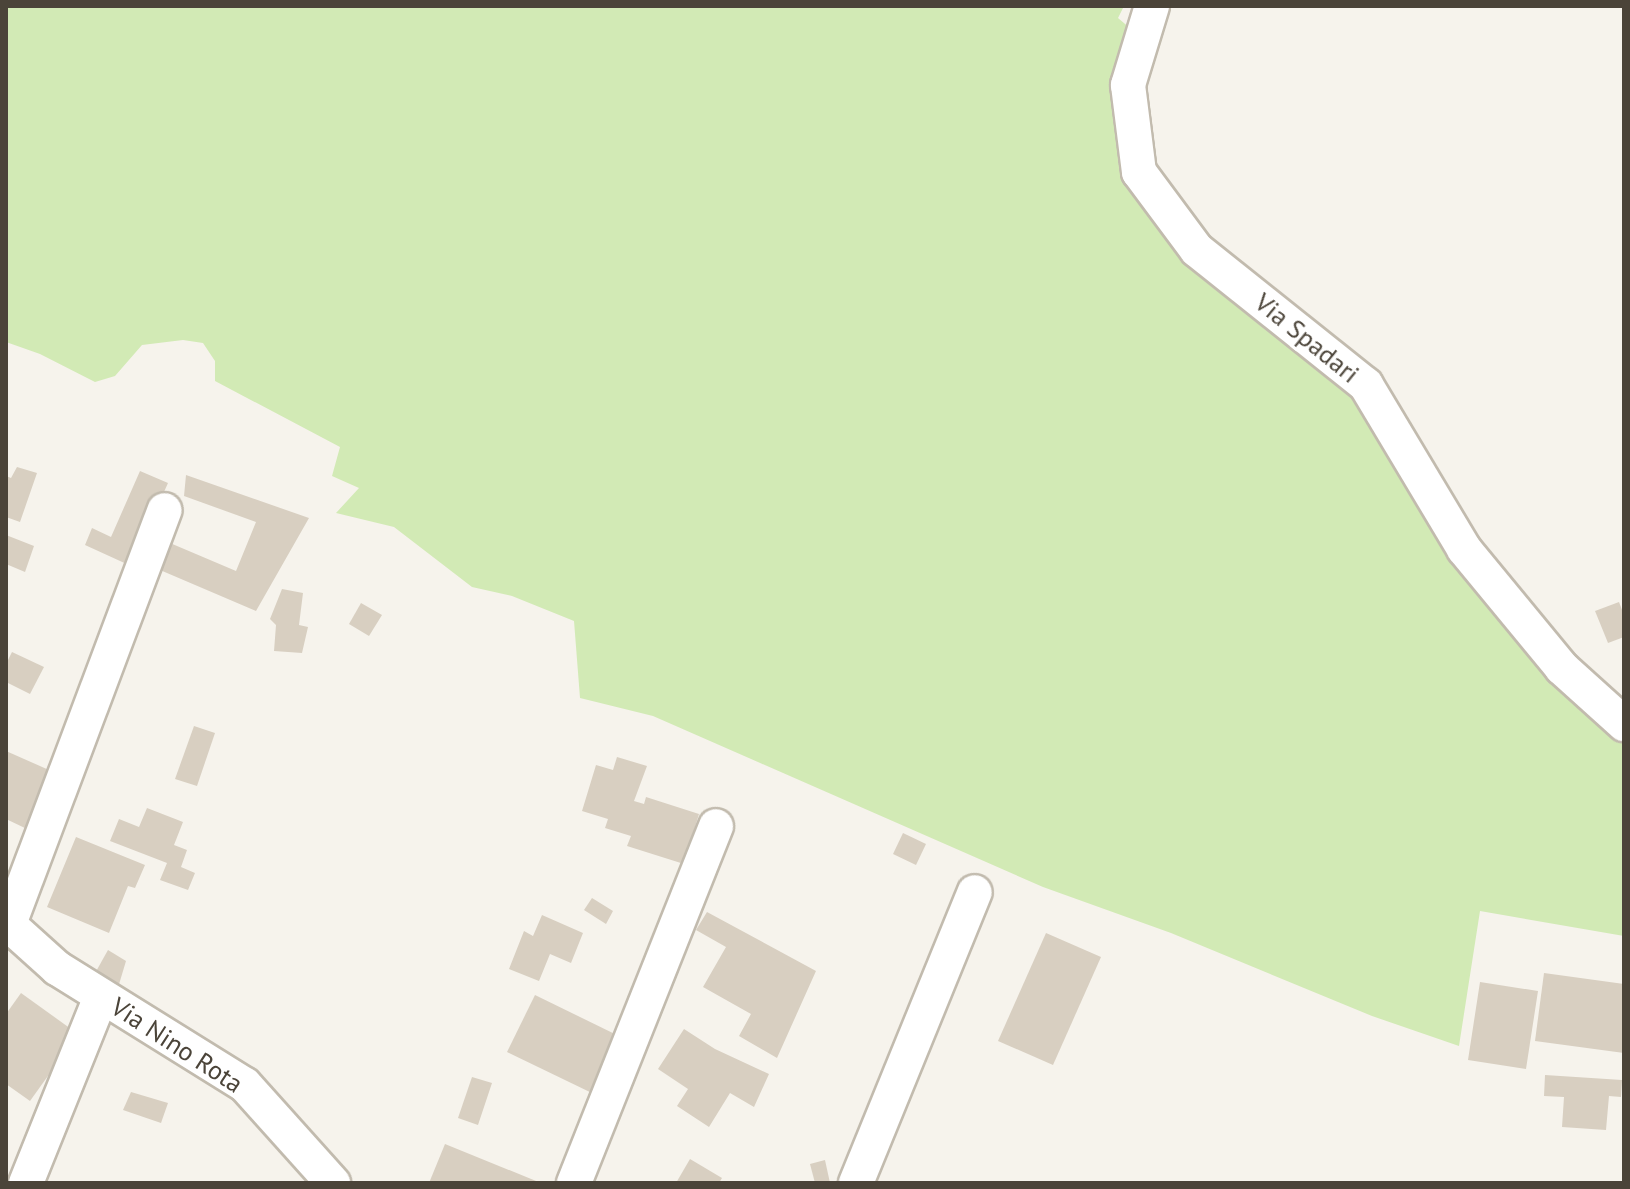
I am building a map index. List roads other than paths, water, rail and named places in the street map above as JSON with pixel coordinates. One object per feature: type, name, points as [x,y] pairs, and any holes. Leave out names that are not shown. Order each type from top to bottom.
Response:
[{"type":"street","name":"Via Spadari","points":[[1152,6],[1128,85],[1139,172],[1197,250],[1366,385],[1464,549],[1562,668],[1624,724]]},
{"type":"street","points":[[7,923],[165,510]]},
{"type":"street","points":[[574,1183],[716,826]]},
{"type":"street","points":[[856,1183],[975,892]]},
{"type":"street","name":"Via Nino Rota","points":[[7,923],[57,968],[245,1085],[333,1183]]},
{"type":"street","points":[[26,1183],[101,996]]}]
